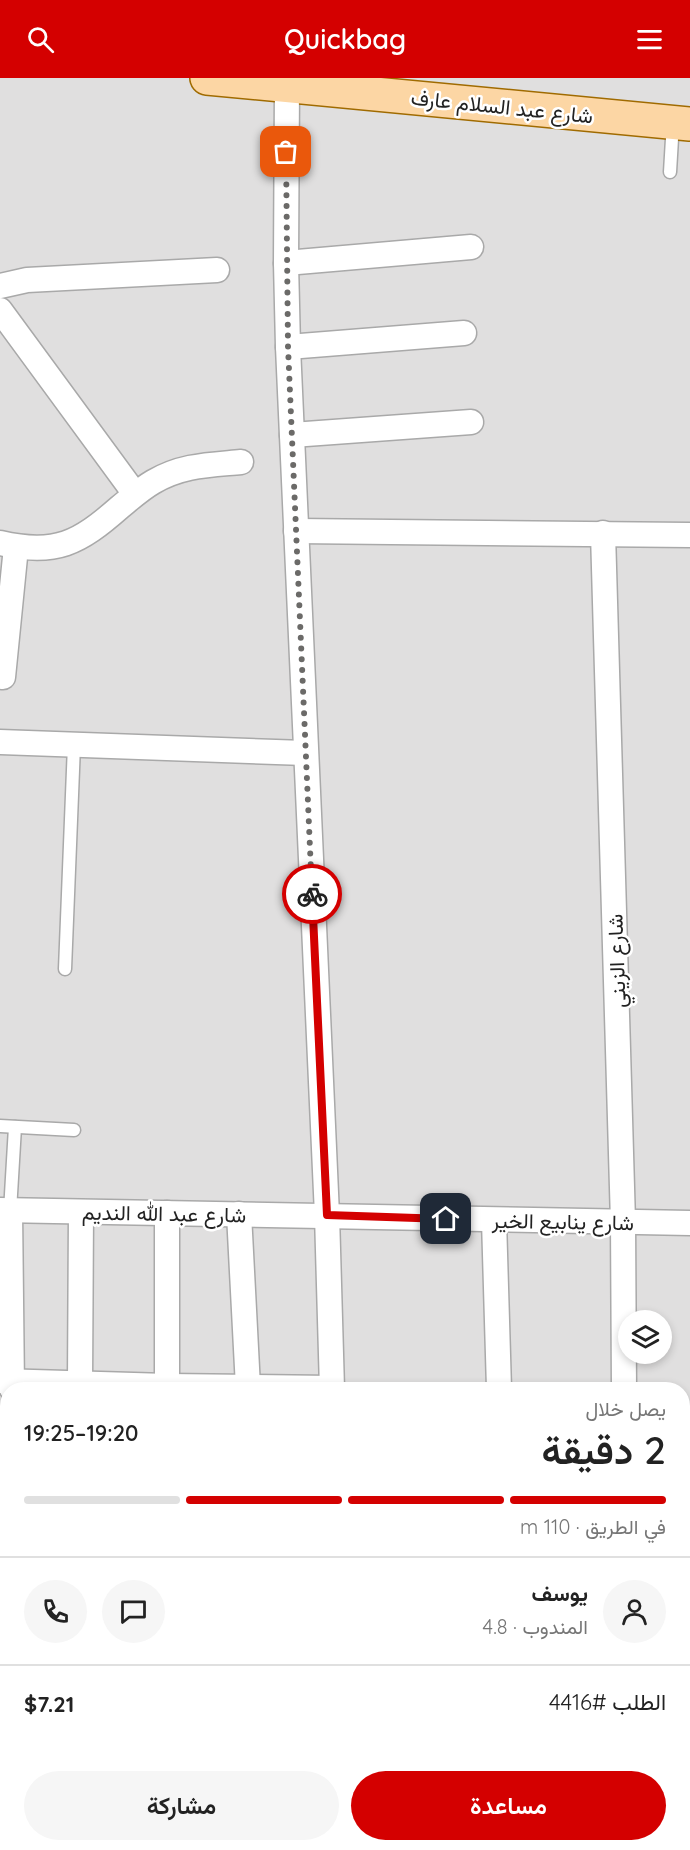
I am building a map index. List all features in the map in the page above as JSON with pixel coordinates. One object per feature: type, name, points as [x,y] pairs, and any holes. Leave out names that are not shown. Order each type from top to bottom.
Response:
[{"type":"main road","name":"شارع عبد السلام عارف","points":[[207,78],[681,123]]},
{"type":"street","points":[[286,85],[288,347],[327,1215],[332,1382]]},
{"type":"street","points":[[286,262],[471,247]]},
{"type":"street","points":[[0,286],[27,280],[217,270]]},
{"type":"street","points":[[0,310],[135,494]]},
{"type":"street","points":[[288,347],[464,333]]},
{"type":"street","points":[[292,435],[471,422]]},
{"type":"street","points":[[3,677],[8,545],[39,549],[61,546],[82,537],[153,482],[191,466],[241,462]]},
{"type":"street","points":[[296,531],[690,535]]},
{"type":"street","name":"شارع الزيني","points":[[603,533],[622,1222],[624,1382]]},
{"type":"street","points":[[0,742],[305,753]]},
{"type":"street","points":[[5,1210],[8,1382]]},
{"type":"street","name":"شارع عبد الله النديم","points":[[5,1210],[327,1215]]},
{"type":"street","points":[[80,1382],[81,1212]]},
{"type":"street","points":[[167,1213],[167,1382]]},
{"type":"street","points":[[239,1214],[248,1382]]},
{"type":"street","name":"شارع ينابيع الخير","points":[[327,1215],[690,1223]]},
{"type":"street","points":[[494,1220],[499,1382]]},
{"type":"lane","points":[[670,172],[681,123]]},
{"type":"lane","points":[[65,969],[75,745]]},
{"type":"lane","points":[[0,1126],[74,1130]]},
{"type":"lane","points":[[5,1210],[15,1127]]},
{"type":"shaded area","points":[[0,78],[690,78],[690,1382],[0,1382]]},
{"type":"way so far","points":[[286,152],[288,347],[312,894]]},
{"type":"route","points":[[312,894],[327,1215],[446,1219]]}]
